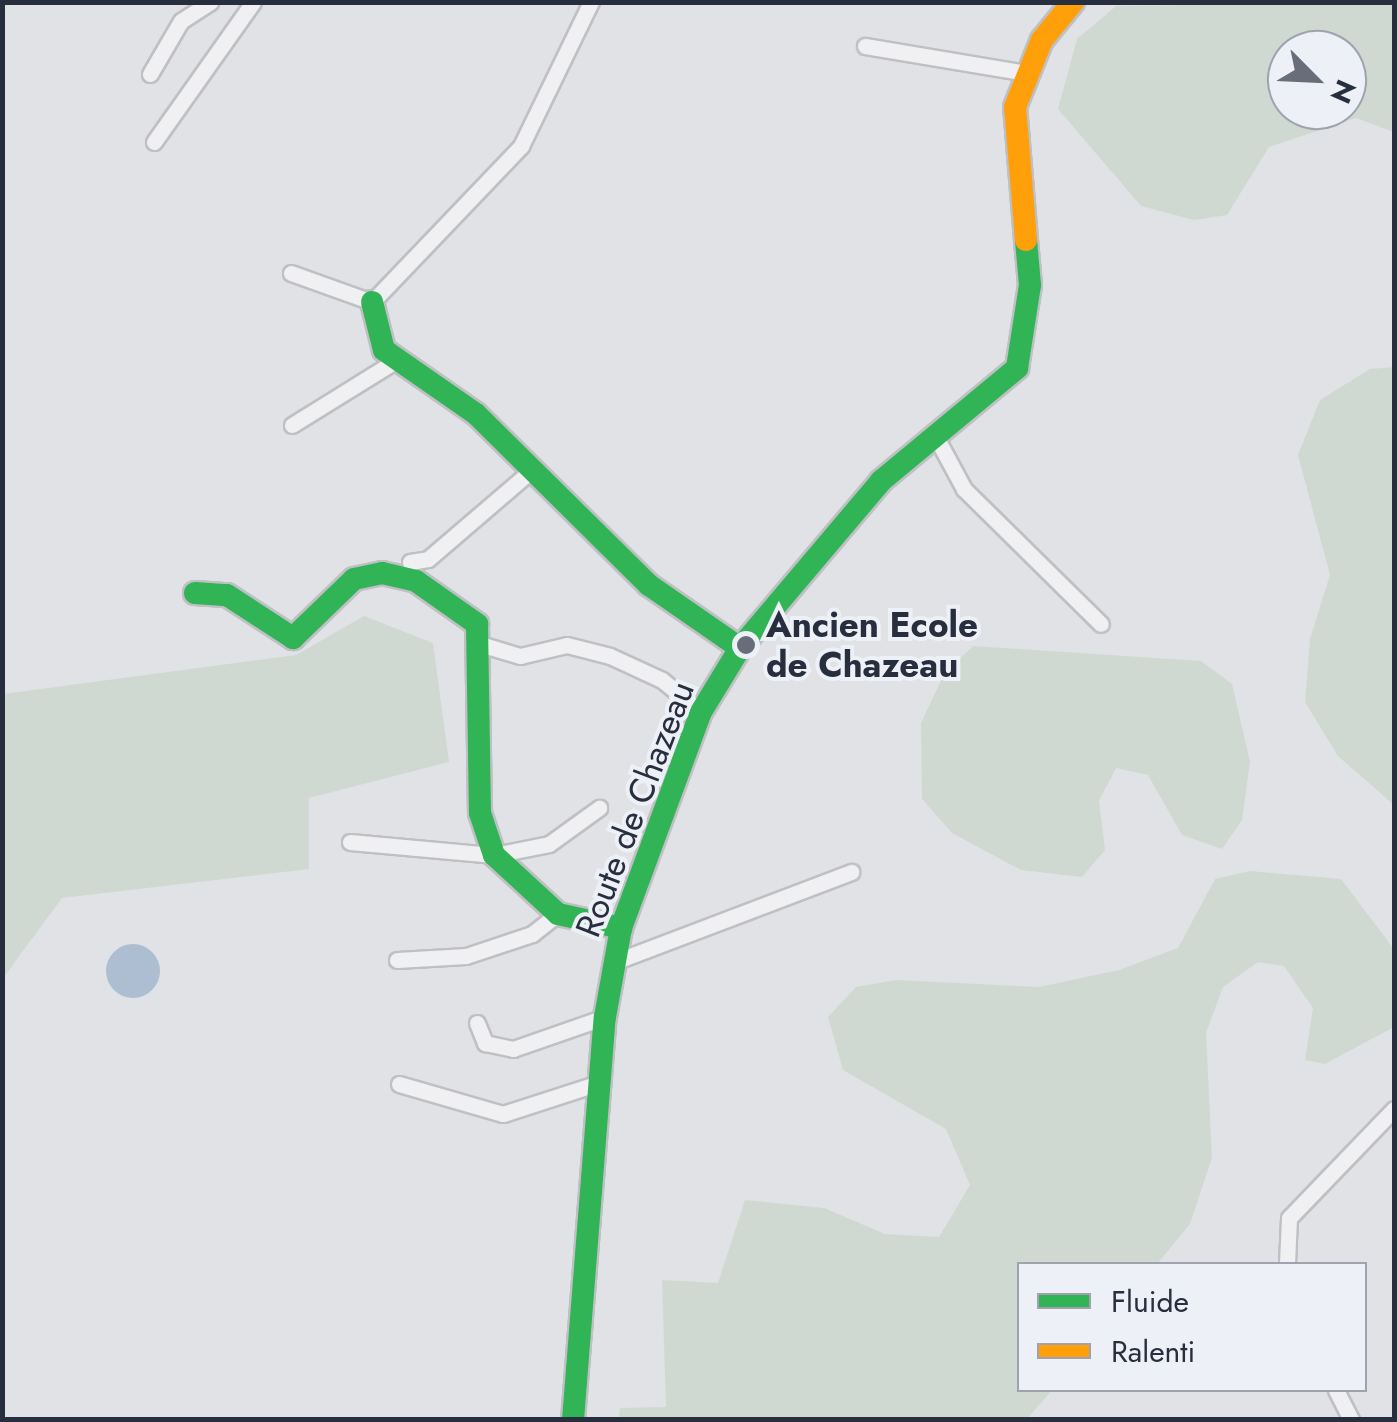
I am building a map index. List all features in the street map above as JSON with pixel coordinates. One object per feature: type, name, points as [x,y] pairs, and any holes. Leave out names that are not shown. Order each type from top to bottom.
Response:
[{"type":"main road","name":"Route de Chazeau","points":[[573,1420],[605,1018],[621,928],[701,712],[740,648],[870,493],[1007,380],[1026,341],[1028,254],[1012,125],[1026,72],[1073,2]]},
{"type":"main road","points":[[372,302],[384,350],[476,414],[527,474],[578,510],[650,586],[740,648]]},
{"type":"main road","points":[[195,594],[246,604],[293,638],[354,579],[382,573],[416,581],[477,624],[480,813],[494,854],[558,914],[621,928]]},
{"type":"street","points":[[150,74],[181,21],[210,2]]},
{"type":"street","points":[[154,142],[253,2]]},
{"type":"street","points":[[291,273],[372,302],[521,146],[591,2]]},
{"type":"street","points":[[865,46],[1026,72]]},
{"type":"street","points":[[292,425],[396,360]]},
{"type":"street","points":[[936,437],[964,489],[1101,624]]},
{"type":"street","points":[[410,562],[428,560],[527,474]]},
{"type":"street","points":[[480,644],[520,656],[567,645],[610,656],[662,680],[701,712]]},
{"type":"street","points":[[350,842],[494,854],[549,844],[599,808]]},
{"type":"street","points":[[614,962],[850,872]]},
{"type":"street","points":[[397,960],[466,956],[532,934],[558,914]]},
{"type":"street","points":[[477,1023],[486,1042],[513,1049],[605,1018]]},
{"type":"street","points":[[400,1084],[502,1114],[599,1083]]},
{"type":"street","points":[[1287,1262],[1289,1218],[1394,1109]]},
{"type":"street","points":[[1337,1392],[1352,1420]]},
{"type":"shaded area","points":[[1394,3],[1394,132],[1367,122],[1367,30],[1267,30],[1267,130],[1320,130],[1269,147],[1227,215],[1194,220],[1141,206],[1058,109],[1077,39],[1116,6]]},
{"type":"shaded area","points":[[1394,367],[1394,805],[1338,756],[1305,702],[1310,639],[1330,575],[1298,455],[1320,400],[1370,369]]},
{"type":"shaded area","points":[[364,616],[433,643],[449,762],[309,798],[309,869],[62,898],[3,978],[3,694],[296,655]]},
{"type":"shaded area","points":[[973,646],[1201,661],[1232,684],[1250,762],[1242,820],[1222,849],[1182,835],[1148,775],[1116,768],[1099,801],[1105,850],[1082,877],[1021,870],[952,833],[922,799],[921,723],[945,672]]},
{"type":"shaded area","points":[[1250,871],[1341,879],[1394,949],[1394,1027],[1325,1064],[1305,1060],[1313,1008],[1284,966],[1258,962],[1223,987],[1206,1033],[1212,1157],[1190,1224],[1159,1262],[1017,1262],[1017,1392],[1050,1392],[1027,1419],[619,1419],[620,1408],[666,1407],[662,1280],[718,1283],[745,1200],[824,1208],[885,1234],[939,1237],[970,1185],[946,1129],[843,1070],[828,1017],[856,987],[896,980],[1039,987],[1119,970],[1178,948],[1215,879]]},
{"type":"water","points":[[133,944],[152,952],[160,971],[152,990],[133,998],[114,990],[106,971],[114,952]]},
{"type":"traffic: fast","points":[[573,1420],[605,1017],[621,928],[701,712],[740,648],[881,481],[1017,368],[1030,285],[1026,240]]},
{"type":"traffic: fast","points":[[372,302],[384,350],[476,414],[649,585],[740,648]]},
{"type":"traffic: fast","points":[[195,593],[227,595],[293,638],[354,579],[382,573],[416,581],[477,624],[480,813],[494,855],[558,914],[621,928]]},
{"type":"traffic: slow","points":[[1026,240],[1015,107],[1042,40],[1073,2]]},
{"type":"place","name":"Ancien Ecole de Chazeau","points":[[746,645]]}]
